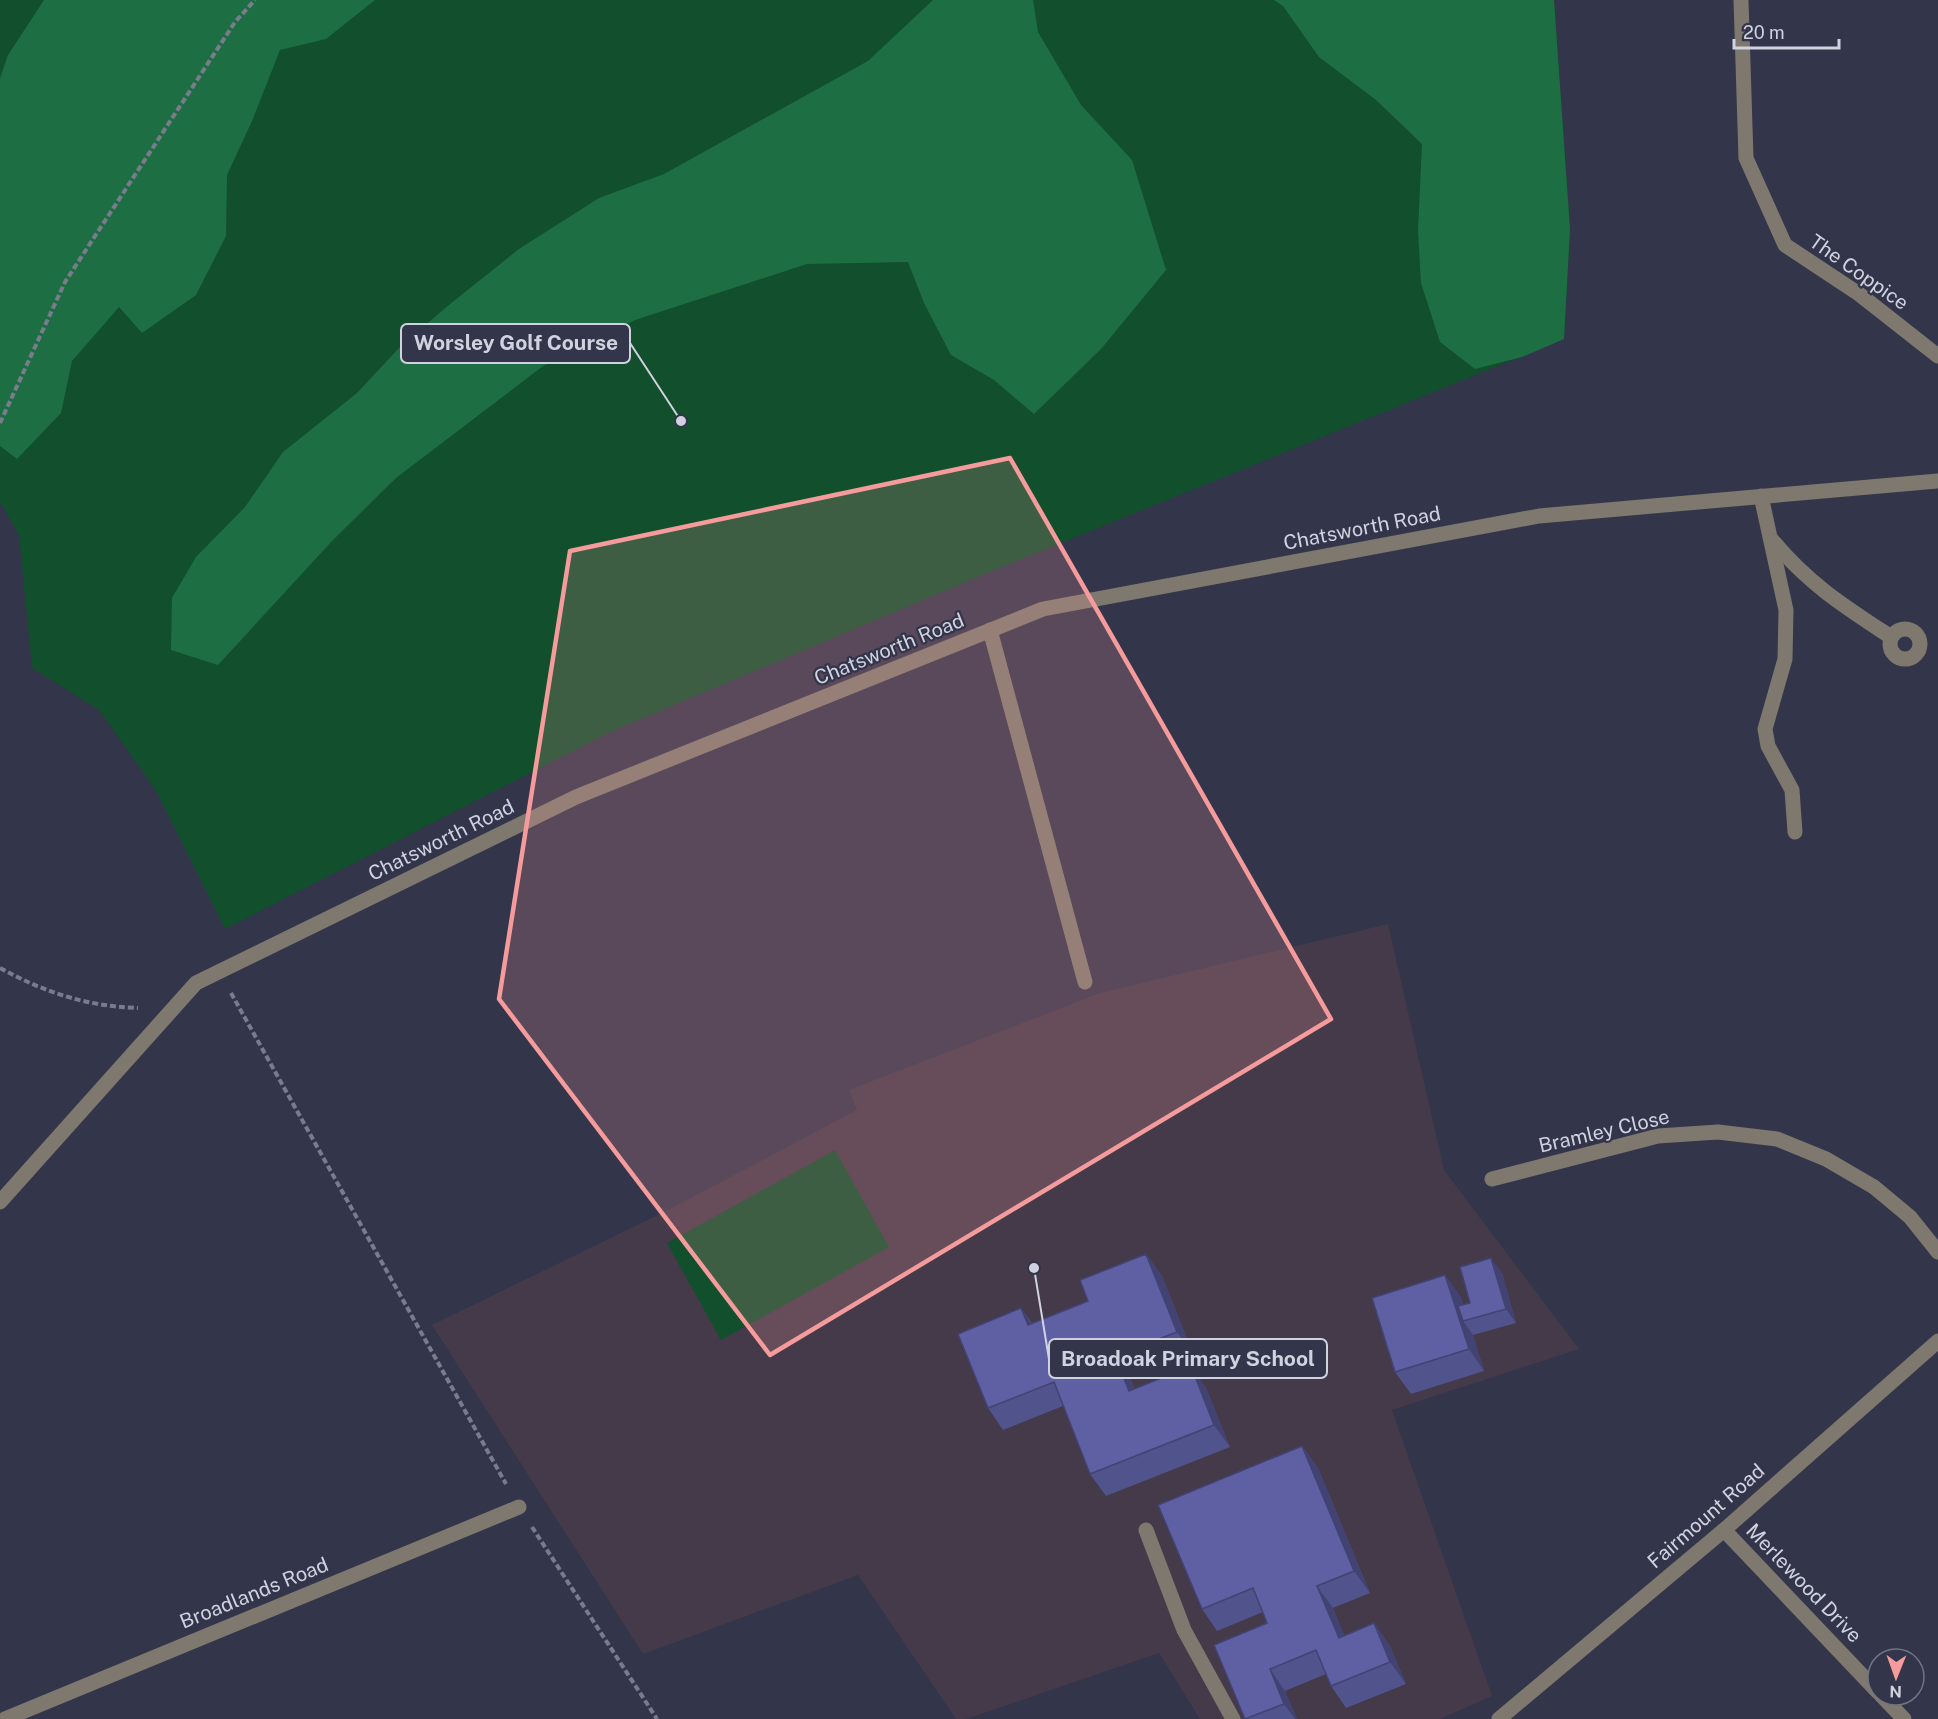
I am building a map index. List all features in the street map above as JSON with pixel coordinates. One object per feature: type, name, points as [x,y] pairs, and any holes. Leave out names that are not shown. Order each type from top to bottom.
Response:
[{"type":"street","name":"The Coppice","points":[[1741,0],[1746,158],[1785,245],[1859,294],[1938,356]]},
{"type":"street","name":"Chatsworth Road","points":[[0,1202],[196,983],[576,797],[1043,609],[1539,516],[1938,481]]},
{"type":"street","points":[[1761,496],[1786,610],[1785,659],[1765,729],[1768,746],[1791,790],[1795,832]]},
{"type":"street","points":[[1771,538],[1799,572],[1828,597],[1891,637]]},
{"type":"street","points":[[990,630],[1085,982]]},
{"type":"street","name":"Bramley Close","points":[[1492,1179],[1658,1136],[1718,1132],[1777,1139],[1826,1159],[1874,1187],[1910,1217],[1938,1252]]},
{"type":"street","name":"Fairmount Road","points":[[1499,1719],[1724,1530],[1938,1341]]},
{"type":"street","name":"Broadlands Road","points":[[5,1719],[519,1507]]},
{"type":"street","points":[[1146,1530],[1184,1630],[1233,1719]]},
{"type":"street","name":"Merlewood Drive","points":[[1724,1530],[1866,1679]]},
{"type":"street","points":[[1892,1707],[1904,1719]]},
{"type":"path","points":[[0,423],[65,282],[236,22],[255,0]]},
{"type":"path","points":[[0,968],[32,986],[100,1006],[171,1010]]},
{"type":"path","points":[[219,972],[519,1507],[657,1719]]},
{"type":"highlighted area","points":[[1010,458],[1331,1019],[770,1355],[499,999],[570,551]]},
{"type":"shaded area","points":[[1388,924],[1444,1170],[1579,1349],[1392,1410],[1492,1696],[1440,1719],[1200,1719],[1159,1653],[966,1719],[956,1719],[858,1575],[643,1654],[432,1325],[668,1210],[857,1110],[849,1090],[1100,993]]},
{"type":"green space","points":[[0,0],[1554,0],[1570,229],[1564,339],[987,573],[610,732],[225,929],[155,789],[99,710],[32,668],[19,535],[0,502]]},
{"type":"green space","points":[[44,0],[375,0],[326,39],[280,50],[252,121],[227,175],[226,236],[196,295],[142,333],[119,307],[72,361],[61,413],[17,459],[0,446],[0,78],[8,55]]},
{"type":"green space","points":[[933,0],[1033,0],[1038,32],[1081,105],[1132,160],[1166,270],[1101,349],[1034,414],[994,380],[951,355],[924,303],[908,262],[807,264],[635,320],[543,366],[396,478],[332,541],[218,665],[171,650],[172,598],[196,557],[245,507],[283,452],[357,393],[400,347],[450,304],[519,249],[599,198],[664,174],[868,61]]},
{"type":"green space","points":[[1274,0],[1554,0],[1570,229],[1564,339],[1522,357],[1475,369],[1440,342],[1421,283],[1418,231],[1422,144],[1376,100],[1319,57],[1283,6]]},
{"type":"green space","points":[[835,1150],[889,1247],[721,1340],[667,1243]]},
{"type":"building","points":[[1146,1254],[1177,1332],[1115,1356],[1129,1391],[1191,1366],[1214,1425],[1090,1474],[1054,1382],[988,1408],[958,1334],[1021,1308],[1028,1325],[1088,1301],[1080,1280]]},
{"type":"building","points":[[1491,1258],[1506,1309],[1463,1321],[1458,1306],[1470,1303],[1460,1267]]},
{"type":"building","points":[[1445,1275],[1469,1349],[1395,1372],[1372,1298]]},
{"type":"building","points":[[1302,1446],[1354,1571],[1317,1586],[1339,1638],[1374,1623],[1390,1662],[1331,1686],[1316,1650],[1270,1669],[1284,1704],[1245,1719],[1214,1645],[1267,1623],[1253,1588],[1202,1609],[1158,1505]]},
{"type":"place","name":"Worsley Golf Course","points":[[681,421]]},
{"type":"place","name":"Broadoak Primary School","points":[[1034,1268]]}]
